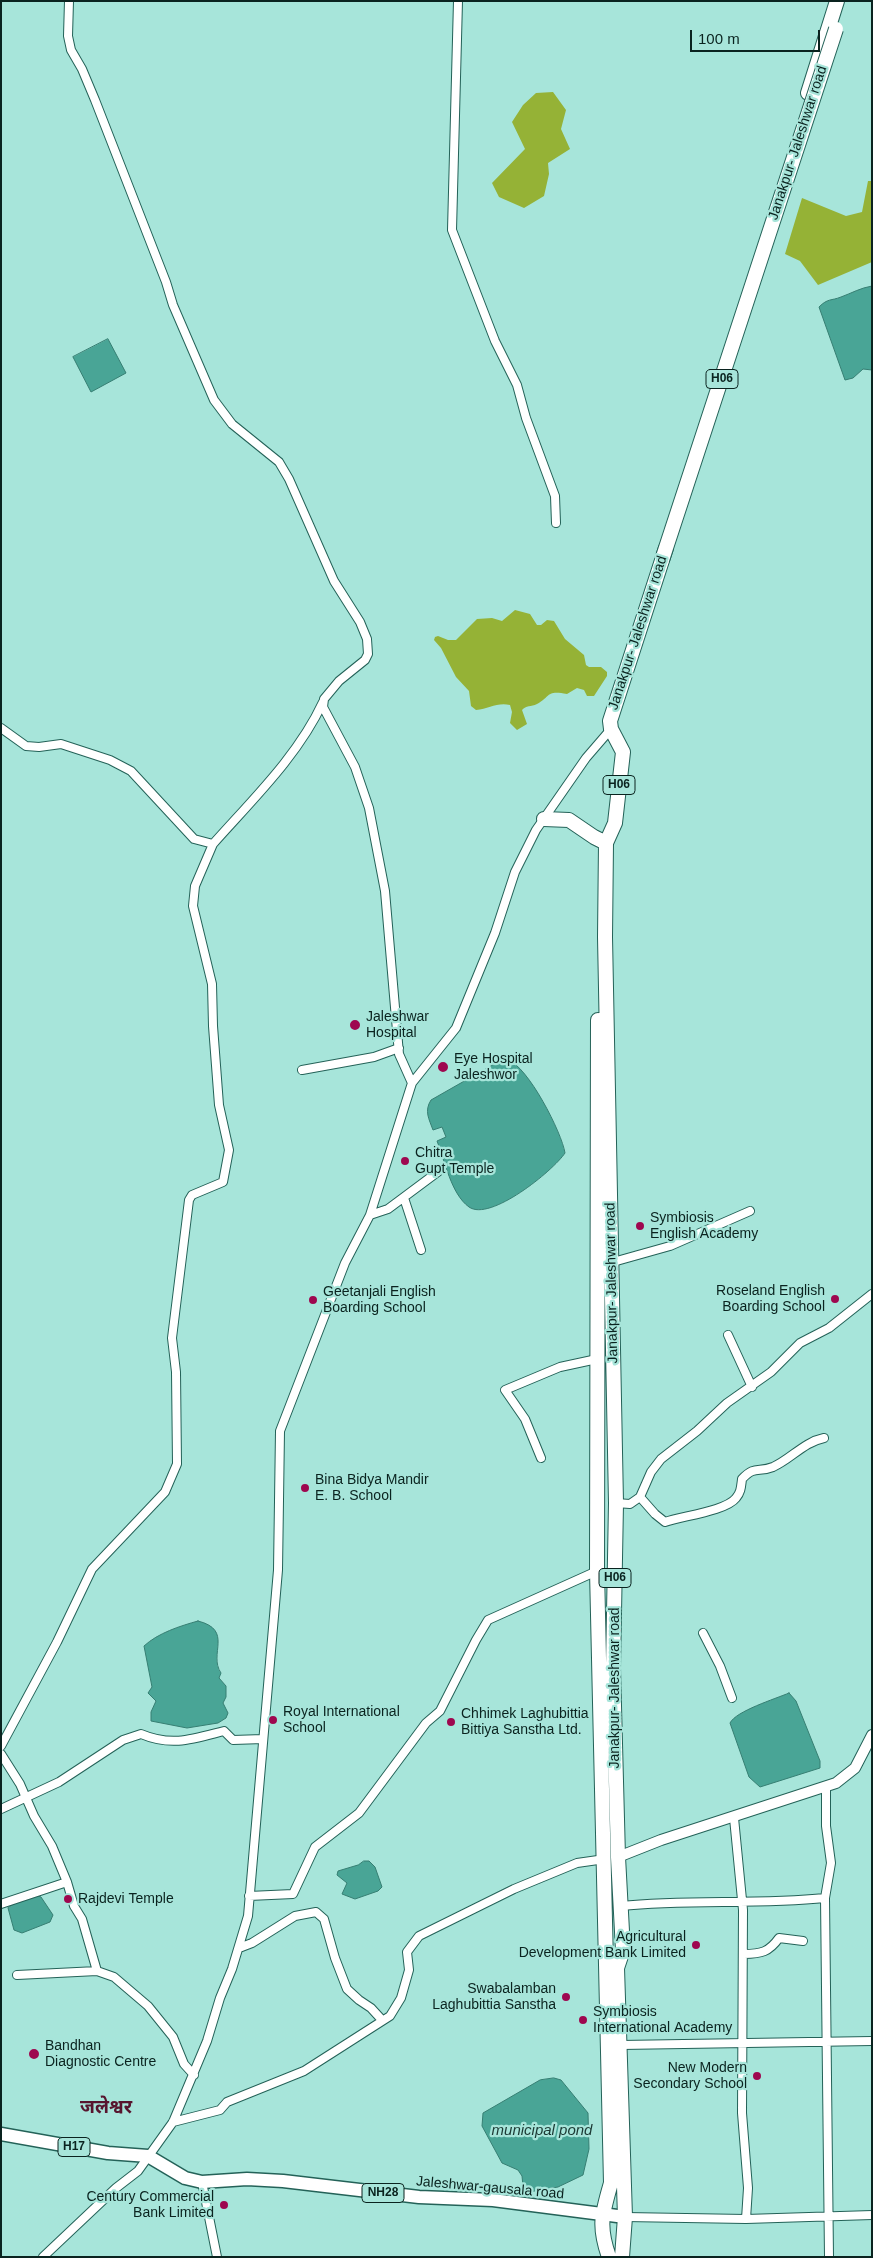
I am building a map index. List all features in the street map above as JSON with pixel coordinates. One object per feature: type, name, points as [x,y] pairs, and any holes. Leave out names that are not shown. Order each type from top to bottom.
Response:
[{"type":"highway","name":"Janakpur- Jaleshwar road","points":[[622,2257],[625,2217],[618,1968],[623,1950],[618,1857],[613,1668],[616,1503],[613,1262],[605,936],[606,843],[615,823],[623,752],[611,729],[610,720],[724,371],[748,283],[837,1]]},
{"type":"highway","name":"Janakpur- Jaleshwar road","points":[[678,513],[836,29]]},
{"type":"highway","name":"Janakpur- Jaleshwar road","points":[[664,556],[826,57]]},
{"type":"highway","points":[[544,819],[570,820],[606,843]]},
{"type":"highway","name":"H06","points":[[602,2214],[610,2184],[597,1571],[597,956],[605,936]]},
{"type":"highway","points":[[602,2214],[602,2238],[609,2257]]},
{"type":"main road","name":"Jaleshwar-gausala road","points":[[1,2134],[108,2153],[148,2156],[185,2178],[202,2182],[247,2179],[283,2181],[419,2197],[493,2200],[625,2217]]},
{"type":"street","points":[[1,1746],[57,1642],[92,1569],[165,1492],[177,1464],[176,1372],[172,1338],[189,1200],[192,1195],[223,1182],[228,1150],[219,1105],[212,1026],[212,984],[193,906],[195,886],[213,844],[275,774],[316,717],[324,698],[338,681],[365,660],[368,654],[367,639],[360,622],[334,581],[289,479],[279,462],[232,424],[224,416],[214,400],[174,305],[95,100],[82,69],[71,50],[68,36],[69,1]]},
{"type":"street","points":[[458,1],[452,230],[492,333],[517,385],[526,418],[555,496],[556,523]]},
{"type":"street","points":[[324,698],[323,706],[355,767],[369,808],[385,891],[399,1048],[412,1083]]},
{"type":"street","points":[[1,728],[26,746],[39,747],[61,744],[110,760],[131,771],[194,839],[213,844]]},
{"type":"street","points":[[43,2257],[116,2188],[138,2171],[173,2122],[194,2075],[248,1916],[278,1570],[280,1431],[345,1263],[370,1215],[412,1083],[456,1028],[495,933],[515,872],[544,819],[586,758],[611,729]]},
{"type":"street","points":[[302,1070],[374,1057],[399,1048]]},
{"type":"street","points":[[370,1215],[388,1209],[439,1172]]},
{"type":"street","points":[[404,1198],[421,1250]]},
{"type":"street","points":[[613,1262],[670,1246],[750,1211]]},
{"type":"street","points":[[616,1503],[630,1504],[640,1497],[651,1472],[661,1459],[697,1431],[727,1403],[771,1372],[794,1348],[834,1324],[872,1294]]},
{"type":"street","points":[[728,1335],[752,1387]]},
{"type":"street","points":[[541,1458],[525,1419],[505,1390],[560,1368],[597,1359]]},
{"type":"street","points":[[640,1497],[665,1522],[725,1505],[735,1500],[741,1490],[742,1479],[750,1470],[772,1467],[815,1440],[824,1438]]},
{"type":"street","points":[[249,1896],[293,1894],[315,1846],[360,1813],[426,1723],[440,1712],[488,1620],[597,1571]]},
{"type":"street","points":[[703,1633],[720,1666],[732,1698]]},
{"type":"street","points":[[1,1809],[59,1782],[123,1740],[141,1734],[158,1741],[185,1740],[224,1732],[232,1740],[263,1739]]},
{"type":"street","points":[[173,2122],[220,2110],[227,2102],[304,2071],[390,2016],[401,1998],[409,1970],[407,1952],[419,1936],[514,1889],[577,1863],[618,1857],[661,1840],[734,1818],[836,1783],[855,1768],[871,1736]]},
{"type":"street","points":[[1,1754],[52,1846],[67,1882],[74,1906],[82,1919],[97,1971]]},
{"type":"street","points":[[826,1787],[826,1826],[831,1863],[825,1898],[827,2216],[829,2257]]},
{"type":"street","points":[[734,1818],[742,1902],[744,1954],[742,2114],[748,2188],[746,2219]]},
{"type":"street","points":[[1,1904],[67,1882]]},
{"type":"street","points":[[621,1906],[783,1902],[825,1898]]},
{"type":"street","points":[[238,1948],[252,1943],[295,1916],[316,1912],[324,1919],[335,1958],[347,1989],[382,2020]]},
{"type":"street","points":[[744,1954],[761,1954],[772,1948],[779,1938],[803,1940]]},
{"type":"street","points":[[17,1975],[97,1971],[114,1977],[148,2006],[173,2037],[184,2064],[194,2075]]},
{"type":"street","points":[[621,2045],[826,2040],[872,2041]]},
{"type":"street","points":[[202,2182],[217,2257]]},
{"type":"street","points":[[625,2217],[746,2219],[872,2215]]},
{"type":"green space","points":[[553,92],[566,110],[561,129],[570,149],[548,163],[549,174],[544,196],[524,208],[499,197],[492,183],[525,149],[512,122],[523,105],[536,93]]},
{"type":"green space","points":[[868,181],[872,181],[872,262],[818,285],[800,261],[785,254],[802,198],[846,216],[862,212]]},
{"type":"green space","points":[[515,610],[530,614],[537,625],[541,625],[547,620],[554,621],[565,639],[584,655],[586,665],[589,667],[601,667],[607,672],[607,676],[594,696],[587,696],[584,690],[577,688],[567,694],[555,693],[549,695],[537,704],[524,708],[522,710],[527,724],[517,730],[510,723],[512,712],[510,705],[501,704],[476,710],[471,706],[469,691],[456,677],[441,648],[434,640],[438,636],[448,640],[456,640],[477,619],[492,618],[502,621]]},
{"type":"water","points":[[872,286],[872,370],[863,369],[853,378],[845,380],[819,307],[827,301]]},
{"type":"water","points":[[108,339],[126,373],[91,392],[73,357]]},
{"type":"water","points":[[508,1060],[525,1074],[543,1101],[558,1131],[565,1153],[548,1171],[520,1192],[505,1201],[479,1210],[469,1207],[453,1186],[437,1141],[446,1137],[442,1127],[433,1130],[428,1115],[428,1108],[431,1100],[496,1063]]},
{"type":"water","points":[[198,1621],[209,1625],[218,1636],[217,1658],[221,1673],[219,1678],[226,1686],[226,1697],[223,1703],[228,1713],[226,1718],[218,1723],[187,1728],[151,1721],[151,1712],[156,1701],[148,1693],[152,1687],[144,1646],[162,1634]]},
{"type":"water","points":[[789,1693],[796,1701],[820,1761],[820,1768],[760,1787],[749,1777],[730,1723],[740,1714]]},
{"type":"water","points":[[364,1861],[369,1861],[375,1867],[382,1887],[378,1891],[355,1899],[342,1894],[347,1883],[337,1875],[338,1871],[358,1865]]},
{"type":"water","points":[[34,1894],[41,1897],[53,1915],[50,1922],[22,1933],[14,1930],[8,1908]]},
{"type":"water","name":"municipal pond","points":[[554,2078],[561,2080],[588,2113],[589,2149],[583,2175],[558,2187],[529,2192],[523,2186],[522,2176],[518,2170],[502,2163],[482,2126],[483,2113],[540,2080]]},
{"type":"place","name":"Jaleshwar Hospital","points":[[355,1025]]},
{"type":"place","name":"Eye Hospital Jaleshwor","points":[[443,1067]]},
{"type":"place","name":"Chitra Gupt Temple","points":[[405,1161]]},
{"type":"place","name":"Symbiosis English Academy","points":[[640,1226]]},
{"type":"place","name":"Roseland English Boarding School","points":[[835,1299]]},
{"type":"place","name":"Geetanjali English Boarding School","points":[[313,1300]]},
{"type":"place","name":"Bina Bidya Mandir E. B. School","points":[[305,1488]]},
{"type":"place","name":"Royal International School","points":[[273,1720]]},
{"type":"place","name":"Chhimek Laghubittia Bittiya Sanstha Ltd.","points":[[451,1722]]},
{"type":"place","name":"Rajdevi Temple","points":[[68,1899]]},
{"type":"place","name":"Agricultural Development Bank Limited","points":[[696,1945]]},
{"type":"place","name":"Swabalamban Laghubittia Sanstha","points":[[566,1997]]},
{"type":"place","name":"Symbiosis International Academy","points":[[583,2020]]},
{"type":"place","name":"Bandhan Diagnostic Centre","points":[[34,2054]]},
{"type":"place","name":"New Modern Secondary School","points":[[757,2076]]},
{"type":"place","name":"Century Commercial Bank Limited","points":[[224,2205]]},
{"type":"district","name":"जलेश्वर","points":[[106,2108]]}]
